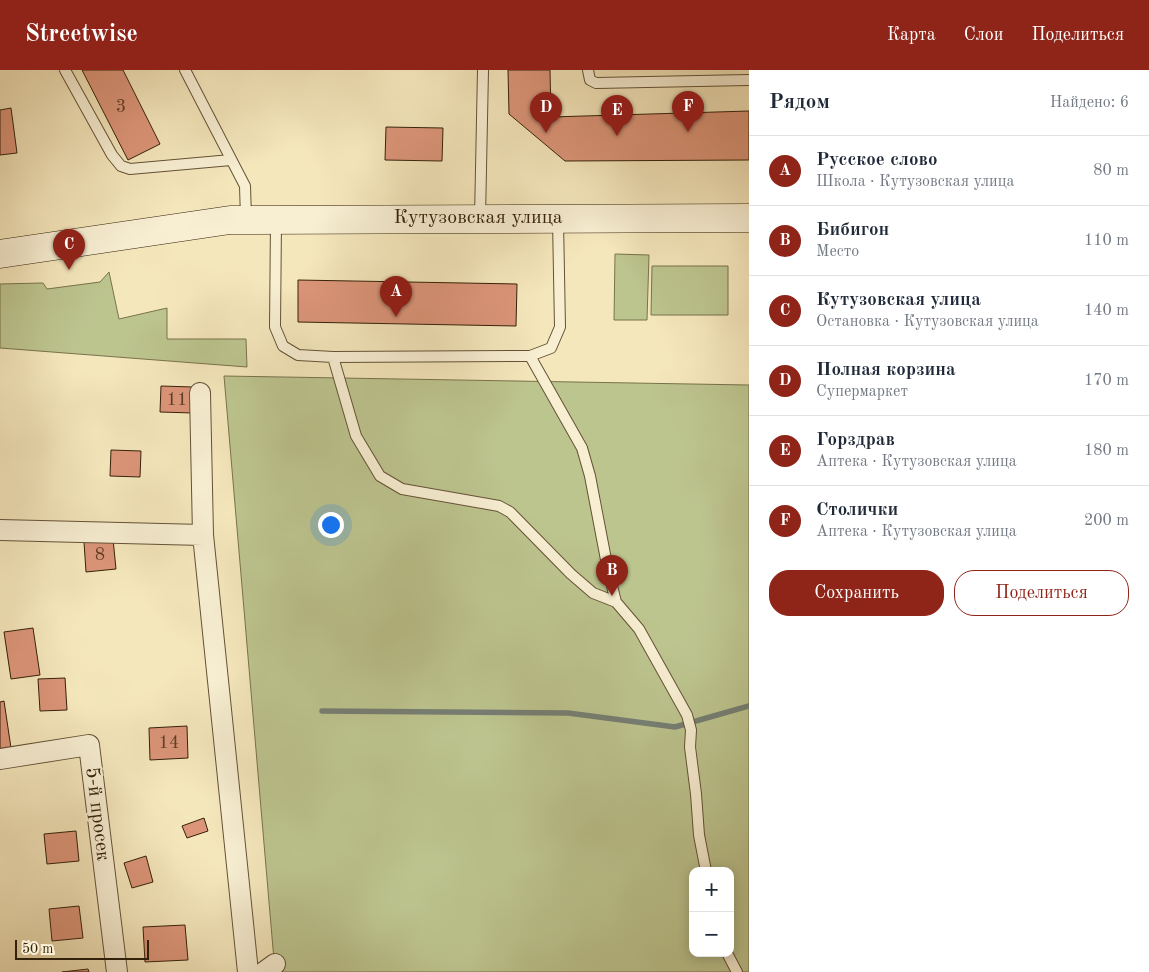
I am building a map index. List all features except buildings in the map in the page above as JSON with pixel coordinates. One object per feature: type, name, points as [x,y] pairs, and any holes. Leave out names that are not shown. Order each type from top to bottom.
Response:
[{"type":"street","name":"Кутузовская улица","points":[[0,254],[246,219],[749,218]]},
{"type":"street","points":[[200,393],[203,535],[248,972]]},
{"type":"street","points":[[0,530],[203,535]]},
{"type":"street","name":"5-й просек","points":[[0,759],[89,745],[117,972]]},
{"type":"lane","points":[[65,70],[112,156],[121,166],[130,169],[231,160]]},
{"type":"lane","points":[[185,70],[245,186],[246,219]]},
{"type":"lane","points":[[480,218],[483,70]]},
{"type":"lane","points":[[588,70],[590,80],[596,83],[749,80]]},
{"type":"lane","points":[[276,219],[275,327],[282,346],[298,355],[333,357],[530,356],[551,348],[560,327],[558,217]]},
{"type":"lane","points":[[530,356],[582,448],[590,476],[616,602]]},
{"type":"lane","points":[[333,357],[356,436],[380,476],[402,489],[499,506],[510,512],[571,574],[593,593],[616,602],[640,629],[686,715],[691,730],[690,747],[699,835],[705,867]]},
{"type":"lane","points":[[729,957],[737,972]]},
{"type":"green space","points":[[615,254],[649,255],[647,320],[614,320]]},
{"type":"green space","points":[[652,266],[728,266],[728,315],[651,315]]},
{"type":"green space","points":[[109,272],[119,319],[167,308],[167,339],[246,339],[247,367],[0,348],[0,284],[43,283],[47,289],[100,282]]},
{"type":"green space","points":[[224,376],[749,385],[749,972],[275,972]]},
{"type":"waterway","points":[[322,711],[568,713],[675,727],[749,706]]},
{"type":"place","name":"Столички","points":[[688,132]]},
{"type":"place","name":"Полная корзина","points":[[546,133]]},
{"type":"place","name":"Горздрав","points":[[617,136]]},
{"type":"place","name":"Кутузовская улица","points":[[69,270]]},
{"type":"place","name":"Русское слово","points":[[396,317]]},
{"type":"place","name":"Бибигон","points":[[612,596]]}]
